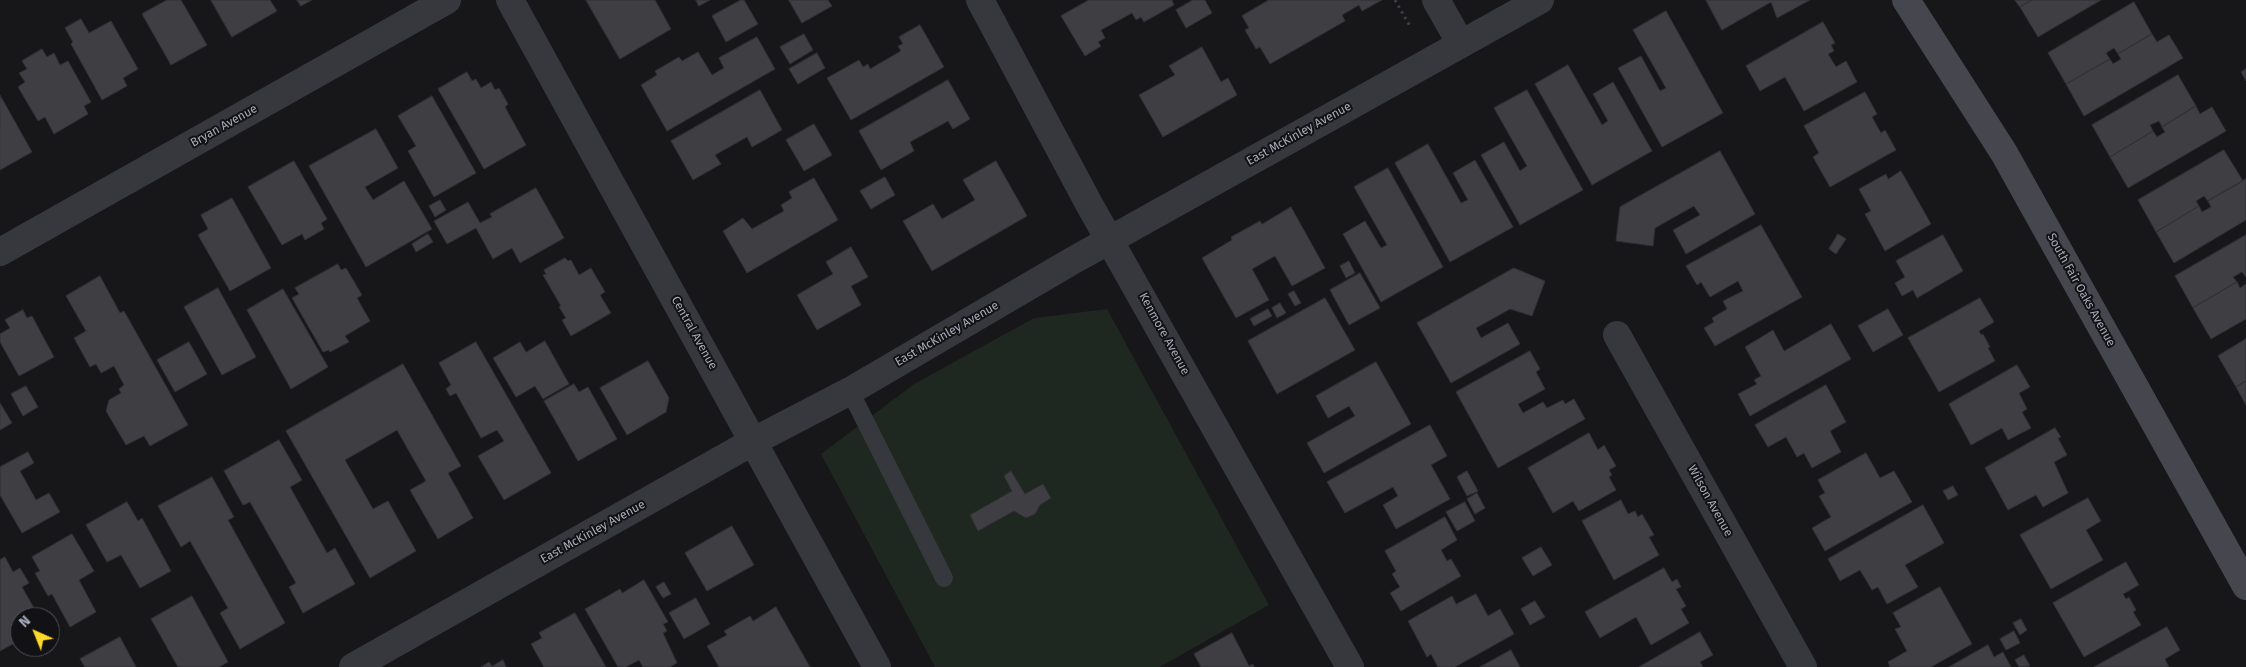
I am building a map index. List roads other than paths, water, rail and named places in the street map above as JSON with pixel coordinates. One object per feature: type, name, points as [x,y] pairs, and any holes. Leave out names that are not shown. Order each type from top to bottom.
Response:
[{"type":"main road","name":"South Fair Oaks Avenue","points":[[1906,0],[2004,153],[2246,586]]},
{"type":"street","name":"Bryan Avenue","points":[[0,252],[447,0]]},
{"type":"street","name":"Central Avenue","points":[[510,0],[877,667]]},
{"type":"street","name":"Kenmore Avenue","points":[[980,0],[1089,204],[1350,667]]},
{"type":"street","points":[[1436,0],[1461,44]]},
{"type":"street","name":"East McKinley Avenue","points":[[353,667],[754,441],[850,390],[1111,240],[1540,0]]},
{"type":"street","name":"Wilson Avenue","points":[[1617,335],[1803,667]]},
{"type":"lane","points":[[850,390],[944,578]]}]
